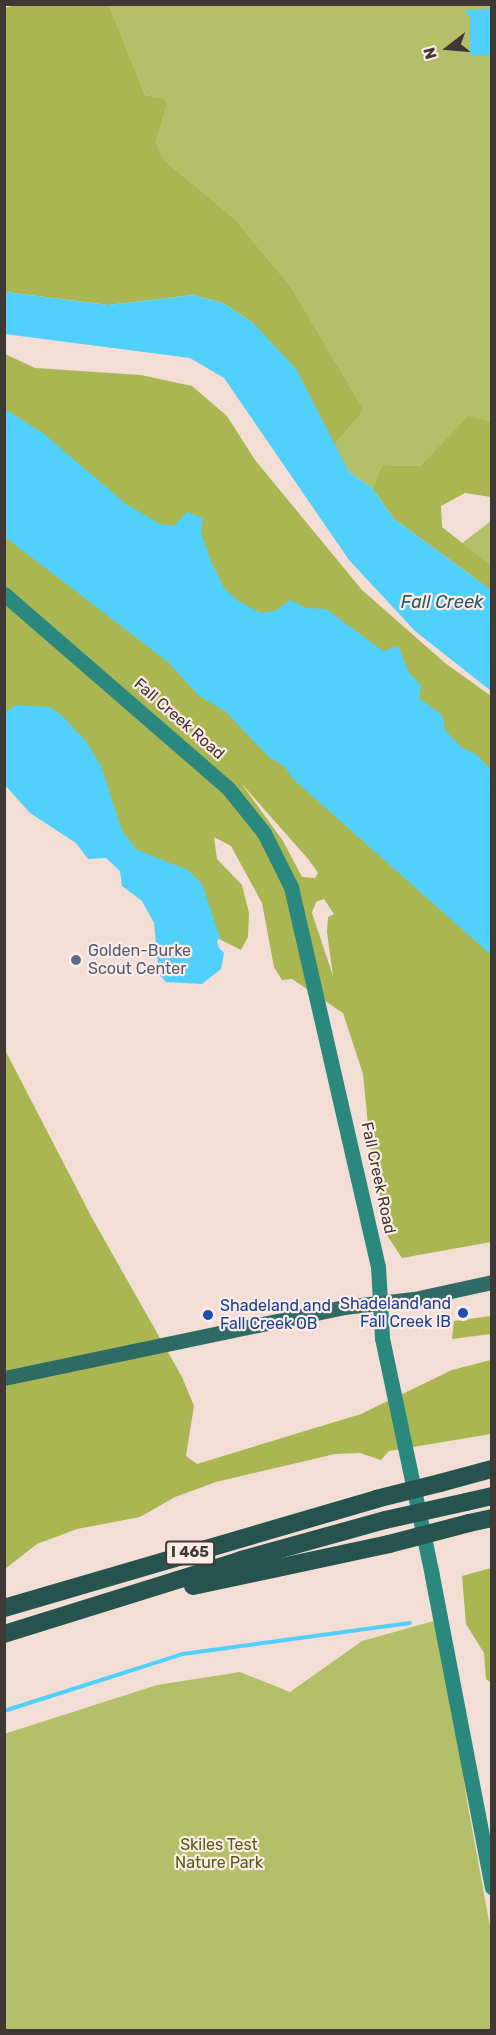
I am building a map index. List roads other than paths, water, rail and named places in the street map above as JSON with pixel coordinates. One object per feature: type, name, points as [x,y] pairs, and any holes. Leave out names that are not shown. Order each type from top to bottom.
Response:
[{"type":"highway","name":"I 465","points":[[4,1608],[376,1499],[492,1469]]},
{"type":"highway","name":"I 465","points":[[4,1634],[241,1560],[385,1520],[492,1497]]},
{"type":"highway","points":[[111,1602],[389,1544],[492,1518]]},
{"type":"main road","name":"Fall Creek Road","points":[[4,594],[204,765],[245,807],[275,852],[295,897],[378,1266],[382,1338],[492,1887]]},
{"type":"main road","points":[[4,1378],[344,1307],[380,1304],[492,1282]]},
{"type":"water","points":[[491,9],[490,55],[470,55],[470,16],[467,16],[466,10]]},
{"type":"water","name":"Fall Creek","points":[[5,292],[108,305],[193,295],[223,303],[253,323],[296,369],[349,472],[372,488],[394,519],[491,590],[491,691],[415,631],[349,560],[224,378],[190,358],[5,334]]},
{"type":"water","points":[[5,409],[44,434],[126,504],[160,524],[174,526],[187,512],[203,518],[201,533],[210,559],[224,588],[238,601],[261,613],[275,611],[290,600],[306,608],[326,609],[383,651],[398,646],[409,673],[421,685],[419,698],[442,715],[445,730],[462,748],[476,754],[491,770],[491,955],[293,779],[285,767],[270,758],[225,711],[199,696],[169,663],[5,537]]},
{"type":"water","points":[[17,705],[49,707],[60,714],[85,740],[101,766],[122,831],[137,850],[188,870],[202,884],[220,938],[217,941],[219,948],[224,953],[221,969],[202,984],[166,982],[159,974],[154,923],[142,901],[122,886],[120,871],[106,858],[88,859],[76,843],[30,813],[5,785],[5,712]]},
{"type":"waterway","points":[[4,1711],[183,1654],[410,1623]]},
{"type":"place","name":"Golden-Burke Scout Center","points":[[76,960]]},
{"type":"place","name":"Shadeland and Fall Creek IB","points":[[463,1313]]},
{"type":"place","name":"Shadeland and Fall Creek OB","points":[[208,1315]]},
{"type":"park label","name":"Skiles Test Nature Park","points":[[219,1854]]}]
